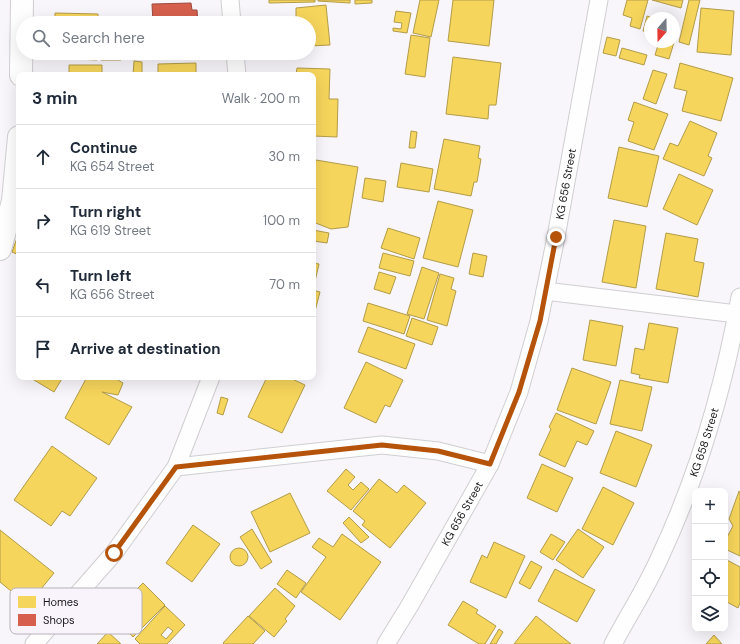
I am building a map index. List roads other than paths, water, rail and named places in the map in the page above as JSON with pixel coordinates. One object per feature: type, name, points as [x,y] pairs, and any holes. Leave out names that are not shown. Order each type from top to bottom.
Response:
[{"type":"main road","points":[[22,0],[22,16]]},
{"type":"main road","points":[[20,60],[20,72]]},
{"type":"main road","points":[[0,249],[13,201],[16,169]]},
{"type":"street","points":[[230,0],[231,16]]},
{"type":"street","name":"KG 656 Street","points":[[386,644],[410,605],[490,464],[519,392],[540,321],[599,0]]},
{"type":"street","points":[[236,60],[237,72]]},
{"type":"street","points":[[545,291],[737,314]]},
{"type":"street","name":"KG 658 Street","points":[[613,644],[659,560],[692,479],[715,410],[740,296]]},
{"type":"street","points":[[83,588],[114,553],[176,467],[210,380]]},
{"type":"street","points":[[176,467],[382,445],[438,451],[490,464]]},
{"type":"street","points":[[34,644],[43,634]]}]
